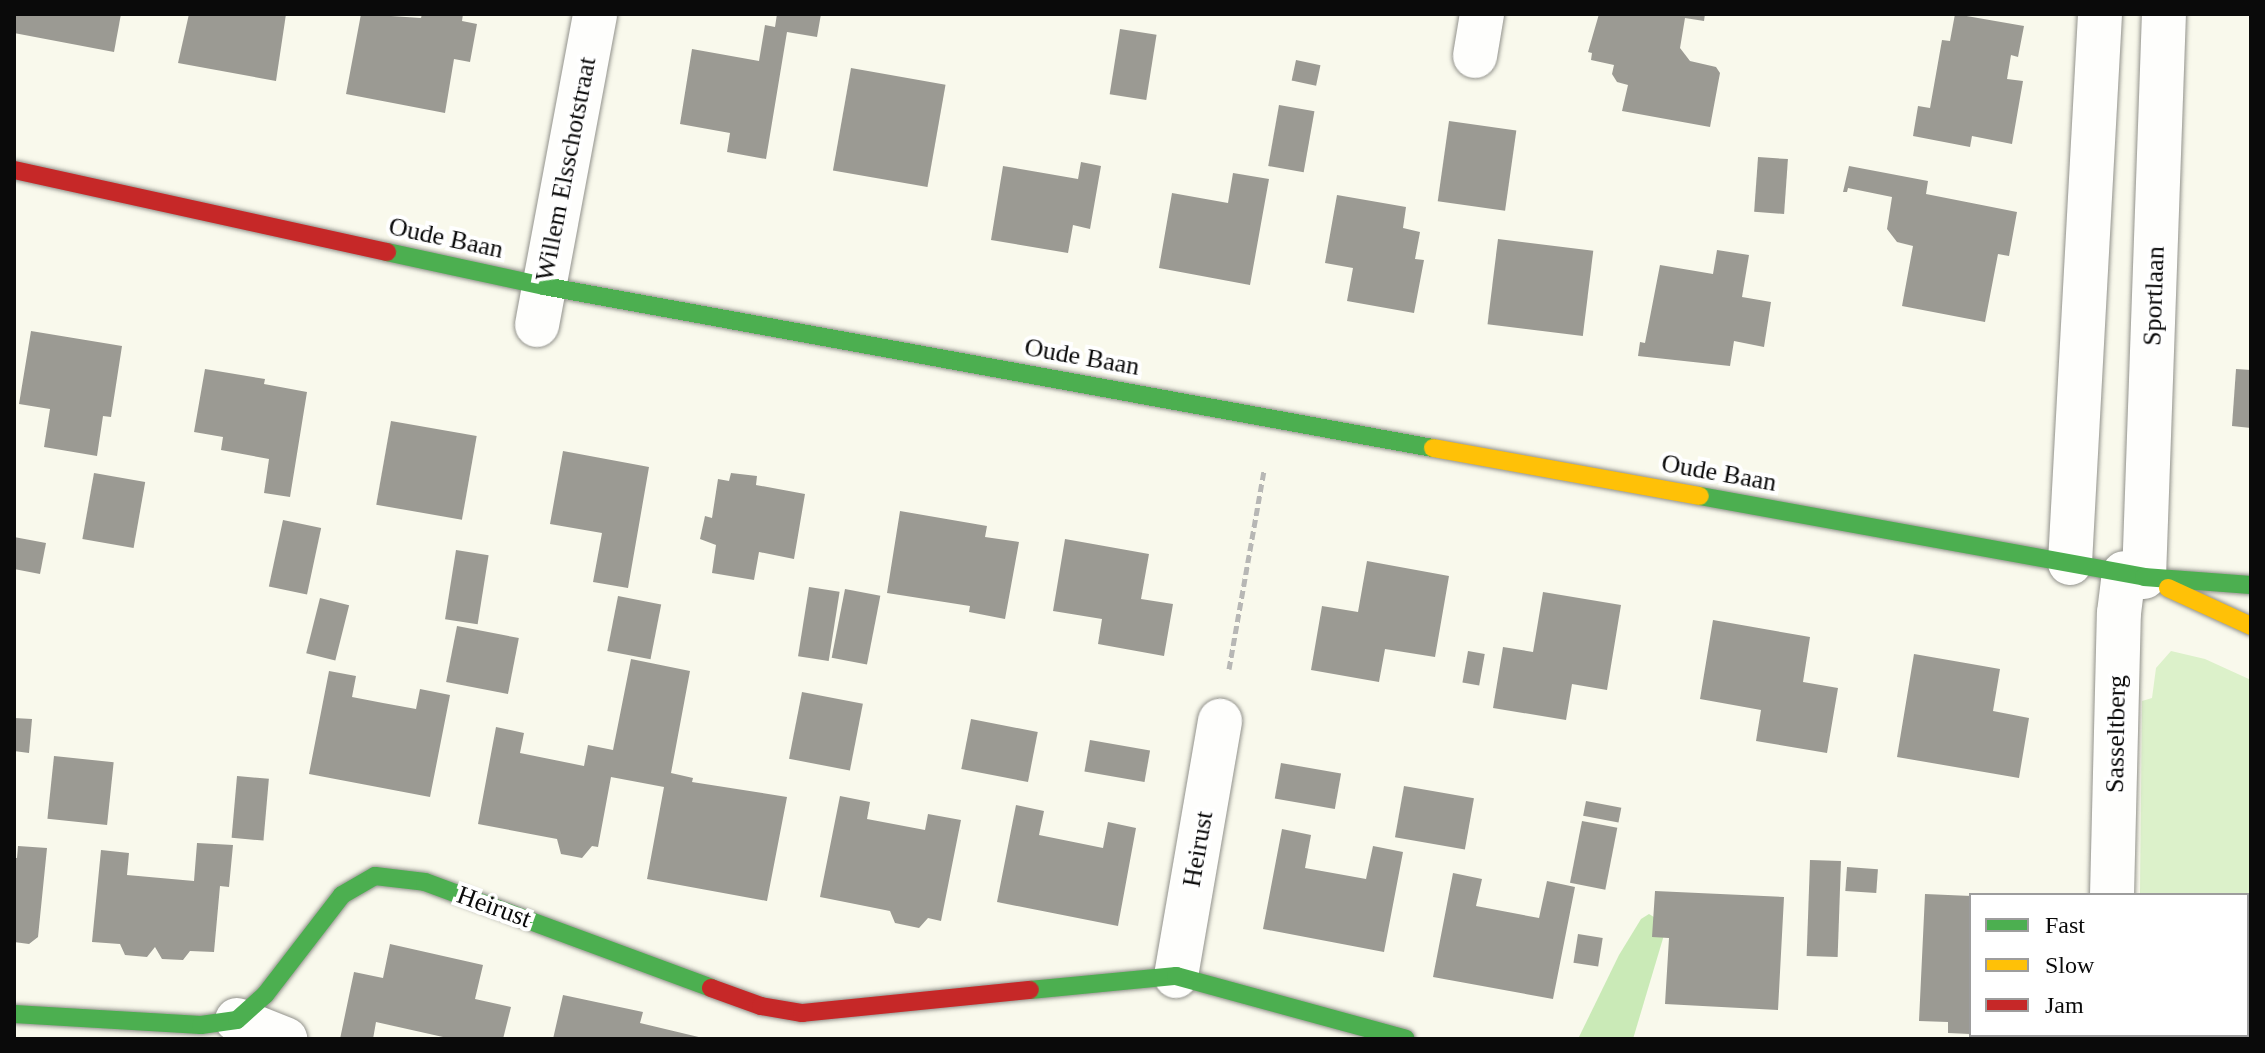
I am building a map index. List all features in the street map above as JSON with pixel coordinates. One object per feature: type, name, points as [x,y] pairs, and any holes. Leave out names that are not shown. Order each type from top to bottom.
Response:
[{"type":"street","name":"Willem Elsschotstraat","points":[[540,306],[595,14]]},
{"type":"street","points":[[2070,563],[2100,14]]},
{"type":"street","name":"Sportlaan","points":[[2134,575],[2164,14]]},
{"type":"street","name":"Oude Baan","points":[[14,170],[540,306],[1273,418],[2134,575],[2251,585]]},
{"type":"street","name":"Oude Baan","points":[[2134,575],[2251,626]]},
{"type":"street","name":"Sasseltberg","points":[[2112,893],[2119,613],[2134,575]]},
{"type":"street","name":"Heirust","points":[[1176,976],[1220,721]]},
{"type":"street","name":"Heirust","points":[[237,1020],[265,995],[342,895],[375,876],[425,882],[761,1006],[803,1026],[1176,976],[1406,1039]]},
{"type":"street","points":[[14,1014],[201,1025],[237,1020],[285,1039]]},
{"type":"path","points":[[1220,721],[1273,418]]},
{"type":"green space","points":[[2171,651],[2205,659],[2251,680],[2251,1039],[2139,1039],[2249,1037],[2249,893],[2140,893],[2142,701],[2152,698],[2156,668]]},
{"type":"green space","points":[[1649,914],[1667,925],[1633,1039],[1578,1039],[1619,955],[1641,919]]},
{"type":"building","points":[[16,14],[121,14],[114,52],[14,33]]},
{"type":"building","points":[[189,14],[286,14],[276,81],[178,63]]},
{"type":"building","points":[[361,14],[421,18],[422,14],[463,14],[462,21],[477,24],[470,62],[454,59],[445,113],[346,94]]},
{"type":"building","points":[[777,14],[821,14],[817,37],[787,32],[766,159],[727,152],[730,133],[680,124],[692,49],[759,61],[765,25],[775,27]]},
{"type":"building","points":[[1599,14],[1705,14],[1704,21],[1685,18],[1680,48],[1690,61],[1716,67],[1720,73],[1710,127],[1622,111],[1628,85],[1617,82],[1612,74],[1614,65],[1591,60],[1592,53],[1588,52]]},
{"type":"building","points":[[1955,14],[2024,26],[2018,57],[2011,55],[2007,79],[2023,81],[2012,144],[1972,136],[1970,147],[1913,136],[1918,106],[1930,108],[1942,40],[1950,41]]},
{"type":"building","points":[[1120,29],[1157,35],[1146,100],[1110,94]]},
{"type":"building","points":[[1296,60],[1320,65],[1316,86],[1292,81]]},
{"type":"building","points":[[851,68],[946,85],[927,187],[833,170]]},
{"type":"building","points":[[1279,105],[1314,111],[1304,172],[1268,166]]},
{"type":"building","points":[[1449,121],[1516,130],[1505,211],[1438,201]]},
{"type":"building","points":[[1758,157],[1788,159],[1784,214],[1754,212]]},
{"type":"building","points":[[1081,162],[1101,166],[1090,229],[1073,225],[1068,253],[991,240],[1003,166],[1078,179]]},
{"type":"building","points":[[1849,166],[1928,181],[1926,194],[2017,212],[2009,256],[1998,254],[1985,322],[1902,306],[1913,246],[1897,242],[1887,229],[1892,197],[1848,188],[1847,192],[1843,192]]},
{"type":"building","points":[[1233,173],[1269,179],[1250,285],[1159,268],[1172,193],[1228,203]]},
{"type":"building","points":[[1337,195],[1406,207],[1403,228],[1420,232],[1415,259],[1424,260],[1414,313],[1347,301],[1353,268],[1325,263]]},
{"type":"building","points":[[1498,239],[1593,251],[1583,336],[1488,324]]},
{"type":"building","points":[[1717,250],[1749,255],[1742,297],[1771,302],[1764,347],[1734,341],[1730,366],[1638,356],[1640,342],[1645,343],[1660,265],[1713,274]]},
{"type":"building","points":[[31,331],[122,346],[111,417],[103,416],[97,456],[44,447],[50,409],[19,404]]},
{"type":"building","points":[[205,369],[265,379],[264,384],[307,392],[290,497],[264,493],[269,459],[221,450],[223,437],[194,432]]},
{"type":"building","points":[[2236,369],[2251,370],[2251,428],[2232,426]]},
{"type":"building","points":[[391,421],[477,436],[462,520],[376,505]]},
{"type":"building","points":[[563,451],[649,467],[628,588],[593,582],[602,533],[550,524]]},
{"type":"building","points":[[94,473],[145,482],[134,548],[82,539]]},
{"type":"building","points":[[731,473],[757,476],[756,485],[805,494],[794,559],[759,552],[754,580],[712,573],[716,545],[700,539],[705,516],[712,518],[718,479],[729,481]]},
{"type":"building","points":[[900,511],[987,526],[985,537],[1019,542],[1005,619],[969,612],[970,606],[887,593]]},
{"type":"building","points":[[283,520],[321,528],[307,595],[269,587]]},
{"type":"building","points":[[14,537],[46,543],[40,574],[14,569]]},
{"type":"building","points":[[1065,539],[1149,554],[1141,599],[1173,604],[1164,656],[1098,644],[1102,619],[1053,611]]},
{"type":"building","points":[[456,550],[489,555],[478,624],[445,619]]},
{"type":"building","points":[[1367,561],[1449,576],[1435,657],[1385,649],[1379,682],[1311,670],[1322,606],[1358,612]]},
{"type":"building","points":[[809,587],[840,592],[829,661],[798,656]]},
{"type":"building","points":[[845,589],[880,596],[867,665],[832,658]]},
{"type":"building","points":[[1543,592],[1621,605],[1607,690],[1572,684],[1566,720],[1493,708],[1503,647],[1533,652]]},
{"type":"building","points":[[618,596],[661,604],[651,659],[607,651]]},
{"type":"building","points":[[320,598],[349,605],[335,661],[306,653]]},
{"type":"building","points":[[1713,620],[1810,637],[1803,682],[1838,688],[1827,753],[1756,741],[1761,710],[1700,699]]},
{"type":"building","points":[[457,626],[519,638],[508,694],[446,682]]},
{"type":"building","points":[[1468,651],[1485,654],[1479,685],[1462,683]]},
{"type":"building","points":[[1914,654],[2000,669],[1993,711],[2029,718],[2019,778],[1897,757]]},
{"type":"building","points":[[631,659],[690,671],[671,773],[693,778],[692,782],[787,797],[767,901],[647,879],[664,787],[611,777],[598,847],[592,846],[582,858],[561,854],[557,839],[478,824],[496,727],[524,733],[520,753],[584,766],[588,745],[613,750]]},
{"type":"building","points":[[329,671],[356,676],[352,697],[416,709],[420,689],[450,695],[430,797],[309,774]]},
{"type":"building","points":[[802,692],[863,704],[850,771],[789,759]]},
{"type":"building","points":[[14,718],[32,719],[29,753],[14,751]]},
{"type":"building","points":[[971,719],[1038,732],[1028,782],[961,769]]},
{"type":"building","points":[[1090,740],[1150,751],[1145,782],[1084,772]]},
{"type":"building","points":[[54,756],[114,762],[107,825],[47,819]]},
{"type":"building","points":[[1281,763],[1341,774],[1335,809],[1275,798]]},
{"type":"building","points":[[237,776],[269,779],[263,841],[232,838]]},
{"type":"building","points":[[1404,786],[1474,798],[1465,850],[1395,837]]},
{"type":"building","points":[[840,796],[870,802],[867,819],[925,830],[928,814],[961,820],[941,921],[928,918],[919,928],[895,923],[890,911],[820,897]]},
{"type":"building","points":[[1586,801],[1621,808],[1618,823],[1583,816]]},
{"type":"building","points":[[1016,805],[1044,811],[1039,835],[1103,848],[1108,822],[1136,828],[1118,926],[997,902]]},
{"type":"building","points":[[1582,821],[1617,828],[1605,890],[1570,883]]},
{"type":"building","points":[[1282,829],[1311,835],[1305,868],[1366,879],[1373,846],[1403,852],[1384,952],[1263,929]]},
{"type":"building","points":[[197,843],[233,845],[229,887],[220,886],[214,952],[190,951],[183,960],[162,959],[155,947],[147,957],[125,955],[120,944],[92,942],[101,850],[129,853],[127,875],[194,881]]},
{"type":"building","points":[[18,846],[47,848],[38,937],[29,944],[14,942],[14,858],[17,858]]},
{"type":"building","points":[[1810,860],[1841,861],[1838,957],[1807,956]]},
{"type":"building","points":[[1847,867],[1878,869],[1876,893],[1845,891]]},
{"type":"building","points":[[1453,873],[1482,879],[1476,906],[1539,918],[1547,881],[1575,887],[1553,999],[1433,977]]},
{"type":"building","points":[[1655,891],[1784,897],[1778,1010],[1665,1004],[1669,938],[1652,937]]},
{"type":"building","points":[[1925,894],[1969,896],[1969,1034],[1948,1033],[1948,1022],[1919,1021]]},
{"type":"building","points":[[1578,934],[1603,938],[1598,967],[1573,963]]},
{"type":"building","points":[[390,944],[483,965],[475,999],[511,1007],[503,1039],[452,1039],[376,1022],[373,1039],[340,1039],[354,972],[383,978]]},
{"type":"building","points":[[563,995],[643,1012],[640,1023],[707,1039],[553,1039]]},
{"type":"traffic: fast","points":[[387,252],[544,286],[1433,448]]},
{"type":"traffic: fast","points":[[1700,496],[2144,577],[2251,585]]},
{"type":"traffic: fast","points":[[14,1014],[201,1025],[237,1020],[265,995],[342,895],[375,876],[425,882],[711,988]]},
{"type":"traffic: fast","points":[[1030,990],[1176,976],[1406,1039]]},
{"type":"traffic: slow","points":[[1433,448],[1700,496]]},
{"type":"traffic: slow","points":[[2168,588],[2251,626]]},
{"type":"traffic: jam","points":[[14,170],[387,252]]},
{"type":"traffic: jam","points":[[711,988],[761,1006],[802,1013],[1030,990]]}]
